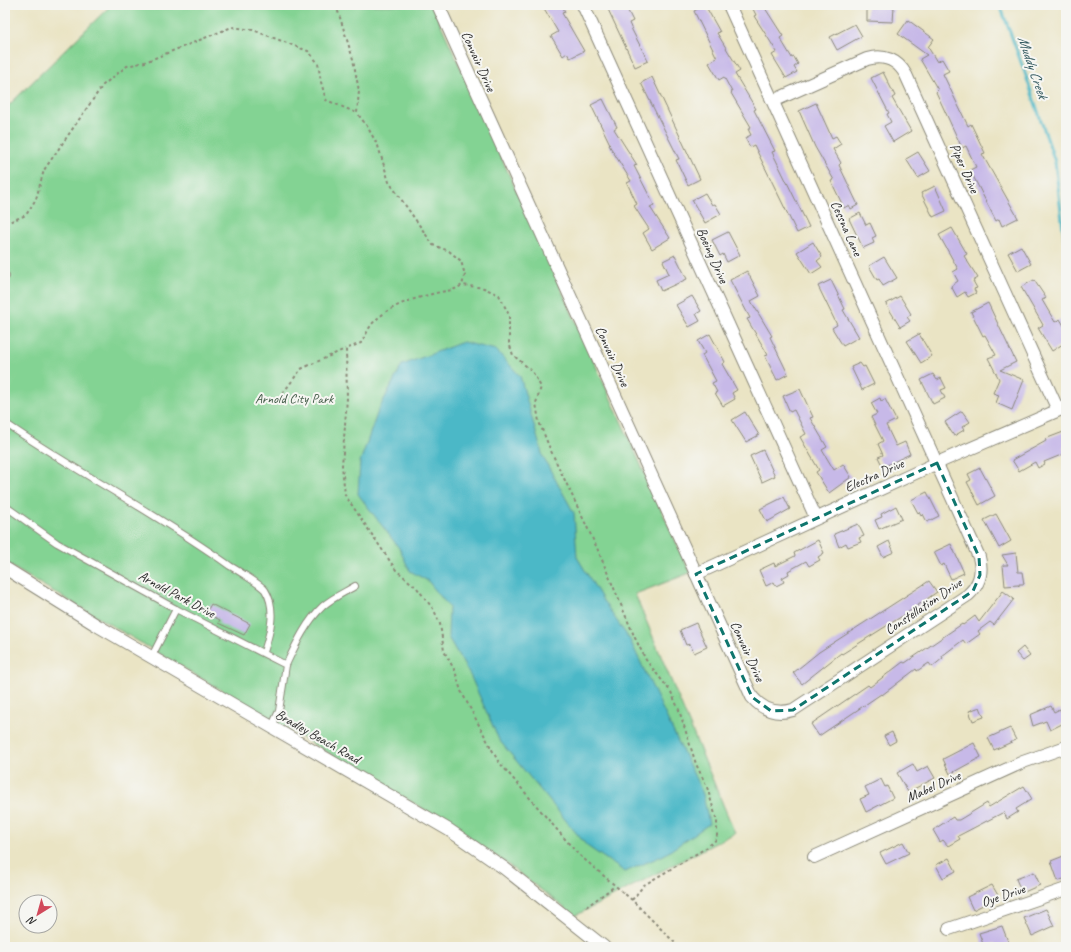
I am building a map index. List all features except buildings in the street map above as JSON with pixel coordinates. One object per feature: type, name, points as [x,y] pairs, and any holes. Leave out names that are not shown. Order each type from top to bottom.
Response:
[{"type":"street","name":"Convair Drive","points":[[438,5],[752,696],[760,706],[771,711]]},
{"type":"street","name":"Boeing Drive","points":[[583,5],[816,518]]},
{"type":"street","name":"Cessna Lane","points":[[729,5],[937,463]]},
{"type":"street","name":"Piper Drive","points":[[773,101],[867,59],[884,57],[899,65],[906,75],[1062,408]]},
{"type":"street","name":"Electra Drive","points":[[696,574],[937,463],[1062,408]]},
{"type":"street","name":"Constellation Drive","points":[[771,711],[782,712],[793,710],[964,598],[976,586],[981,569],[979,557],[937,463]]},
{"type":"street","name":"Bradley Beach Road","points":[[5,568],[449,830],[504,868],[604,947]]},
{"type":"street","name":"Mabel Drive","points":[[814,857],[1023,762],[1066,747]]},
{"type":"street","name":"Oye Drive","points":[[949,929],[1066,889]]},
{"type":"lane","points":[[5,423],[46,451],[217,556],[264,590],[270,608],[271,627],[264,652]]},
{"type":"lane","name":"Arnold Park Drive","points":[[5,506],[57,543],[176,609],[264,652],[286,665]]},
{"type":"lane","points":[[272,726],[279,711],[286,665],[297,641],[316,614],[324,606],[355,586]]},
{"type":"lane","points":[[152,656],[176,609]]},
{"type":"path","points":[[336,5],[353,59],[360,91],[357,114]]},
{"type":"path","points":[[5,222],[9,222],[26,215],[36,199],[44,170],[103,86],[127,66],[145,62],[232,27],[252,30],[308,51],[318,63],[326,100],[357,114],[367,126],[378,146],[389,182],[433,245],[449,251],[461,261],[465,275],[462,284],[453,291],[441,292],[422,297],[391,308],[372,324],[361,343],[346,348],[301,369],[283,393]]},
{"type":"path","points":[[462,284],[484,288],[499,295],[509,315],[510,343],[513,355],[532,371],[541,387],[536,403],[539,422],[551,451],[597,548],[635,638],[646,660],[671,692],[679,710],[696,764],[707,787],[717,821],[717,839],[706,848],[644,885],[632,900]]},
{"type":"path","points":[[346,348],[346,436],[342,466],[345,496],[396,570],[417,588],[434,610],[440,624],[444,651],[455,671],[461,691],[498,761],[577,853],[632,900],[679,947]]},
{"type":"path","points":[[586,907],[615,886]]},
{"type":"highlighted area","points":[[937,463],[979,557],[980,575],[973,591],[793,710],[771,711],[752,697],[696,574]]},
{"type":"green space","name":"Arnold City Park","points":[[111,5],[432,5],[690,573],[635,594],[735,833],[575,916],[510,866],[451,825],[5,563],[5,109]]},
{"type":"water","points":[[463,342],[496,350],[520,376],[543,457],[574,513],[577,557],[604,602],[630,640],[703,794],[709,824],[664,855],[625,872],[587,846],[499,740],[471,677],[448,637],[449,607],[428,581],[410,571],[399,548],[358,494],[360,462],[378,411],[402,365]]},
{"type":"waterway","name":"Muddy Creek","points":[[1000,5],[1055,162],[1066,253]]}]
